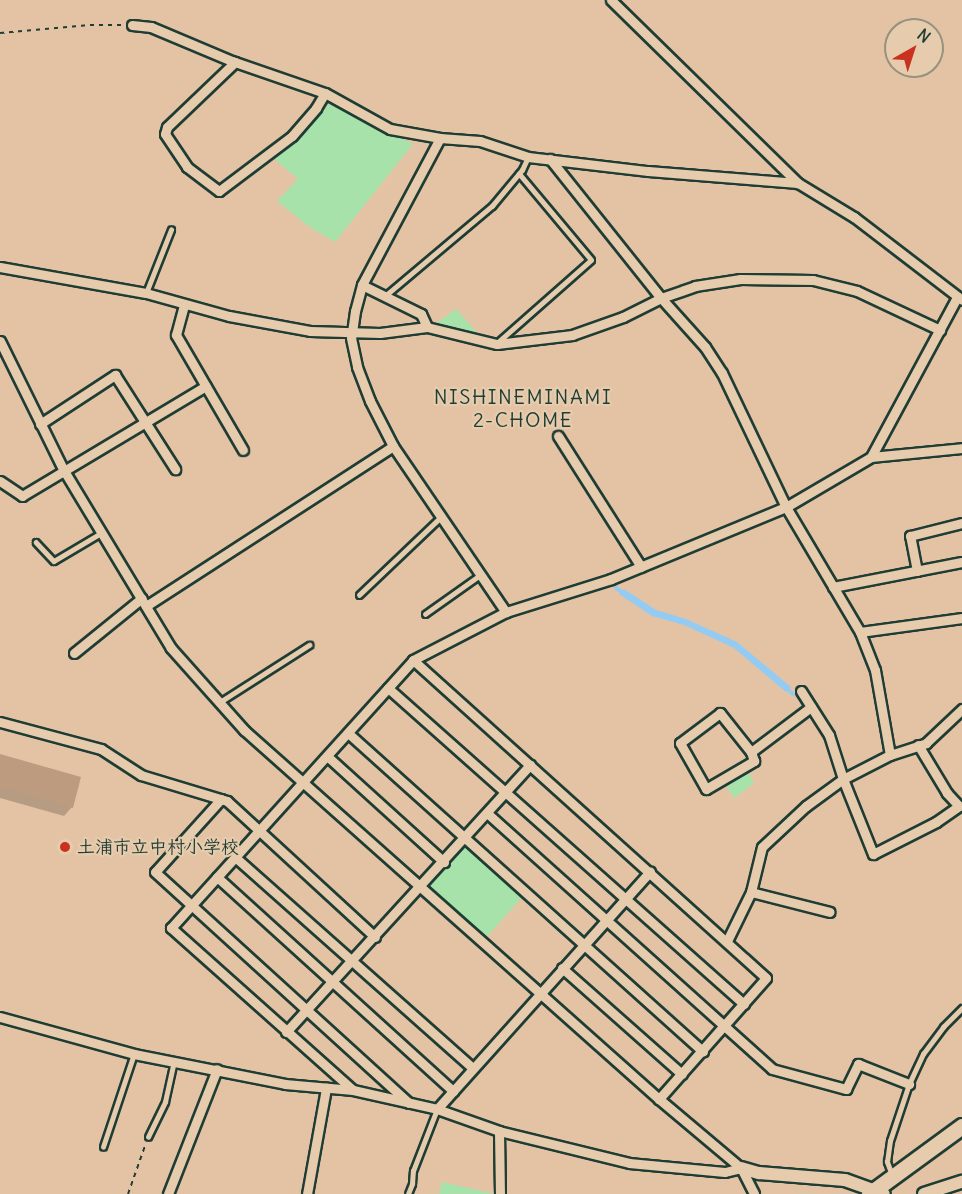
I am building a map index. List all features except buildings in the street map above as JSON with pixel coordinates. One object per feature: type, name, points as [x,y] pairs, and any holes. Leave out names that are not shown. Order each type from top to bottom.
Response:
[{"type":"highway","points":[[876,1192],[892,1175],[962,1126]]},
{"type":"street","points":[[611,0],[798,183],[854,218],[959,298],[871,457]]},
{"type":"street","points":[[132,25],[151,27],[235,62],[326,93],[390,129],[440,138],[480,141],[528,156],[550,159],[648,171],[798,183]]},
{"type":"street","points":[[235,62],[166,127],[165,134],[187,167],[219,191],[292,136],[326,93]]},
{"type":"street","points":[[440,138],[362,285],[352,330],[357,367],[393,446],[506,612]]},
{"type":"street","points":[[550,159],[662,298],[705,347],[722,373],[786,507],[860,632],[875,670],[890,755]]},
{"type":"street","points":[[0,267],[146,293],[184,305],[310,331],[352,330],[380,333],[427,327],[497,344],[572,335],[623,317],[662,298],[695,286],[740,279],[813,280],[857,291],[940,330]]},
{"type":"street","points":[[362,285],[421,314],[427,327]]},
{"type":"street","points":[[184,305],[176,335],[243,450]]},
{"type":"street","points":[[1,346],[63,469],[171,648],[219,703],[244,730],[659,1099],[741,1168],[754,1194]]},
{"type":"street","points":[[40,424],[115,375],[175,469]]},
{"type":"street","points":[[0,481],[22,496],[63,469],[206,386]]},
{"type":"street","points":[[558,436],[641,567]]},
{"type":"street","points":[[74,653],[144,602],[393,446]]},
{"type":"street","points":[[353,1090],[171,928],[413,660],[506,612],[641,567],[786,507],[871,457],[962,448]]},
{"type":"street","points":[[917,571],[910,536],[962,523]]},
{"type":"street","points":[[833,587],[962,562]]},
{"type":"street","points":[[860,632],[962,618]]},
{"type":"street","points":[[413,660],[766,978],[659,1099]]},
{"type":"street","points":[[388,688],[744,1004]]},
{"type":"street","points":[[801,692],[829,735],[843,779],[873,854],[936,822],[959,806],[947,793],[918,746]]},
{"type":"street","points":[[751,752],[811,707]]},
{"type":"street","points":[[727,941],[751,892],[762,847],[806,806],[843,779],[890,755],[926,743],[962,709]]},
{"type":"street","points":[[720,713],[751,752],[754,760],[706,789],[680,742],[720,713]]},
{"type":"street","points":[[0,722],[101,749],[141,775],[227,801],[375,937]]},
{"type":"street","points":[[348,733],[703,1051]]},
{"type":"street","points":[[327,756],[444,862]]},
{"type":"street","points":[[286,1032],[422,887],[530,765]]},
{"type":"street","points":[[221,799],[155,872],[409,1103]]},
{"type":"street","points":[[487,813],[772,1069],[846,1089],[858,1064],[909,1084]]},
{"type":"street","points":[[235,857],[473,1068]]},
{"type":"street","points":[[437,1109],[651,872]]},
{"type":"street","points":[[217,877],[453,1091]]},
{"type":"street","points":[[751,892],[830,912]]},
{"type":"street","points":[[562,968],[682,1074]]},
{"type":"street","points":[[0,1017],[134,1054],[285,1084],[353,1090],[437,1109],[500,1131],[629,1163],[725,1172],[741,1168],[759,1173],[845,1180],[876,1192]]},
{"type":"street","points":[[168,1194],[217,1069]]},
{"type":"street","points":[[307,1194],[326,1088]]},
{"type":"street","points":[[500,1131],[500,1194]]},
{"type":"street","points":[[924,1194],[962,1182]]},
{"type":"lane","points":[[385,296],[492,206],[519,174],[528,156]]},
{"type":"lane","points":[[497,344],[499,339],[591,260],[519,174]]},
{"type":"lane","points":[[146,293],[171,230]]},
{"type":"lane","points":[[359,596],[441,517]]},
{"type":"lane","points":[[36,542],[54,561],[102,532]]},
{"type":"lane","points":[[425,614],[480,576]]},
{"type":"lane","points":[[219,703],[309,645]]},
{"type":"lane","points":[[892,1175],[887,1162],[890,1142],[909,1084],[923,1054],[943,1027],[962,1008]]},
{"type":"lane","points":[[103,1147],[134,1054]]},
{"type":"lane","points":[[148,1137],[165,1102],[174,1061]]},
{"type":"lane","points":[[408,1194],[412,1185],[413,1171],[437,1109]]},
{"type":"path","points":[[0,33],[90,25],[132,25]]},
{"type":"path","points":[[128,1194],[148,1137]]},
{"type":"green space","points":[[330,103],[413,144],[335,242],[308,226],[277,201],[298,179],[271,156],[308,127]]},
{"type":"green space","points":[[456,309],[482,338],[451,326],[435,324]]},
{"type":"green space","points":[[746,767],[754,783],[734,798],[723,781]]},
{"type":"green space","points":[[465,842],[525,894],[483,941],[424,889]]},
{"type":"green space","points":[[442,1182],[495,1194],[439,1194]]},
{"type":"water","points":[[624,589],[656,610],[686,619],[737,642],[791,687],[786,692],[734,648],[684,625],[652,616],[619,594]]},
{"type":"waterway","points":[[616,588],[625,594]]},
{"type":"waterway","points":[[785,687],[793,694]]},
{"type":"place","name":"土浦市立中村小学校","points":[[65,847]]},
{"type":"district","name":"NISHINEMINAMI 2-CHOME","points":[[523,408]]}]
